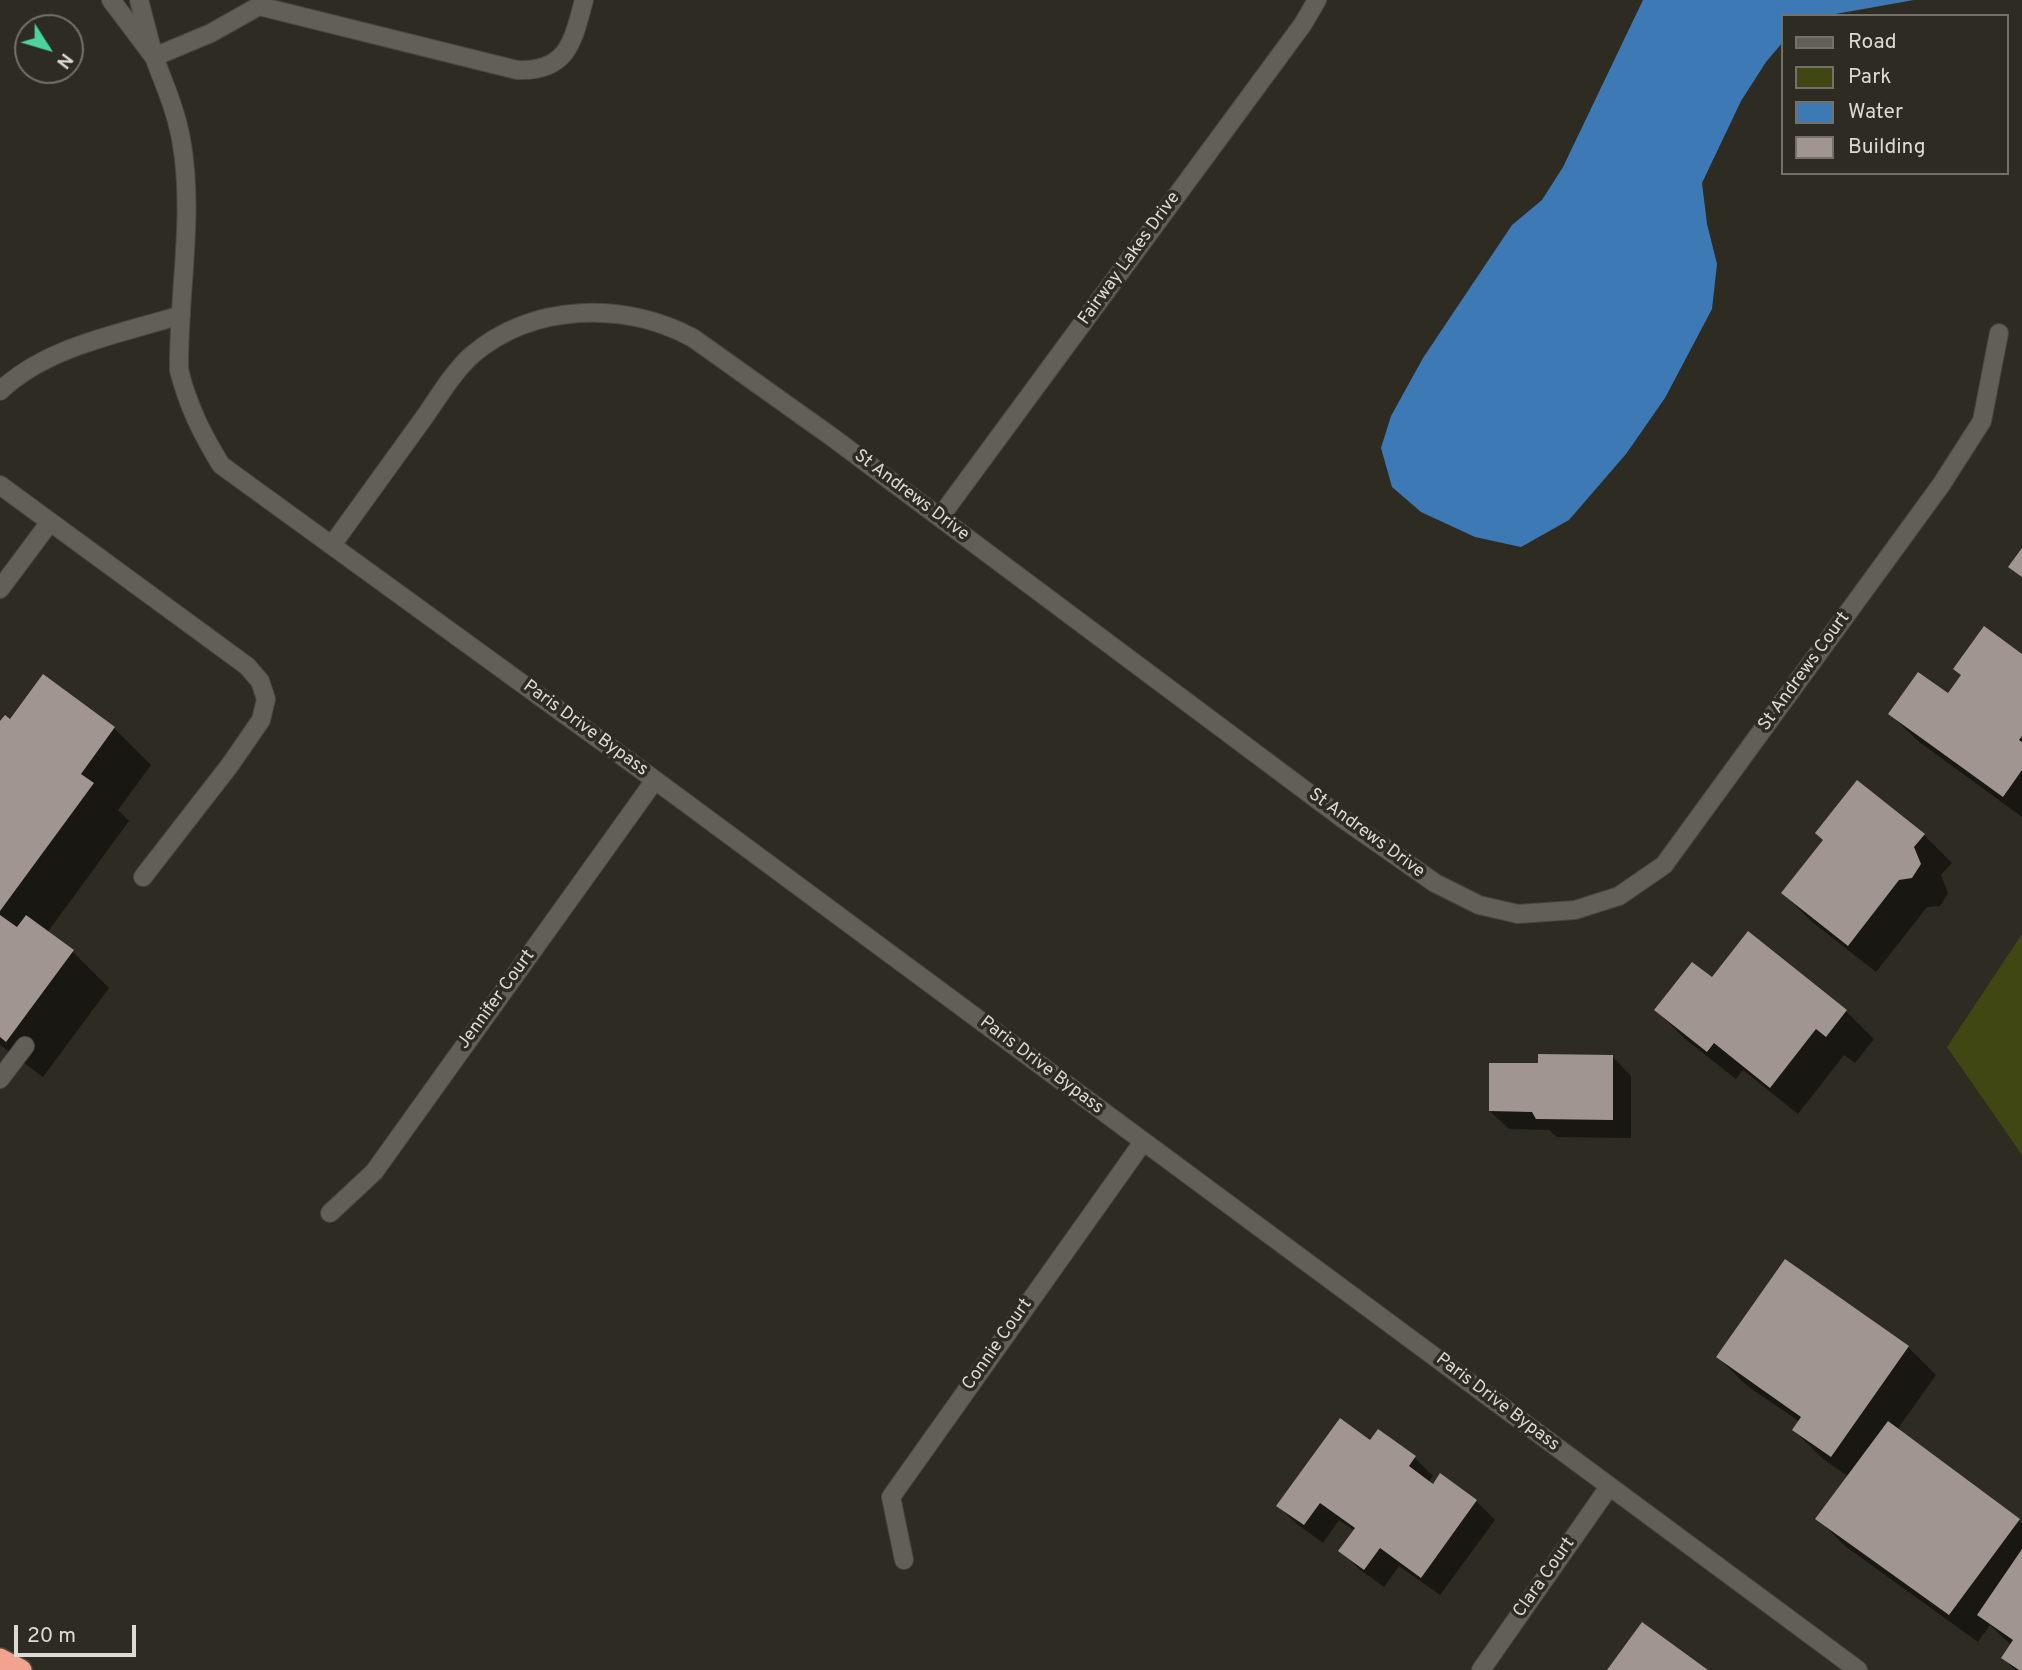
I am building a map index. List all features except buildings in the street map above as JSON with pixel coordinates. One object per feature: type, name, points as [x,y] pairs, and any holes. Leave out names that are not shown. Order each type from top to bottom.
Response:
[{"type":"highway","points":[[0,1660],[21,1670]]},
{"type":"street","points":[[111,0],[154,57]]},
{"type":"street","points":[[0,391],[18,374],[58,354],[181,316],[186,191],[181,138],[169,95],[154,57],[139,0]]},
{"type":"street","points":[[154,57],[211,33],[260,3],[517,70],[536,71],[555,61],[570,47],[584,0]]},
{"type":"street","name":"Fairway Lakes Drive","points":[[940,517],[1303,24],[1317,0]]},
{"type":"street","name":"St Andrews Drive","points":[[332,545],[471,356],[505,332],[537,320],[583,312],[643,318],[674,328],[693,338],[832,437],[1342,818],[1435,883],[1479,905],[1518,914]]},
{"type":"street","name":"Paris Drive Bypass","points":[[181,316],[179,370],[186,398],[200,430],[221,465],[654,780],[1858,1670]]},
{"type":"street","name":"St Andrews Court","points":[[1518,914],[1575,910],[1619,896],[1664,865],[1941,485],[1982,421],[2000,333]]},
{"type":"street","points":[[0,485],[247,666],[260,681],[266,699],[261,720],[230,765],[143,877]]},
{"type":"street","points":[[0,589],[50,522]]},
{"type":"street","name":"Jennifer Court","points":[[330,1213],[374,1172],[654,780]]},
{"type":"street","points":[[0,1079],[25,1046]]},
{"type":"street","name":"Connie Court","points":[[904,1560],[891,1497],[1143,1142]]},
{"type":"street","name":"Clara Court","points":[[1481,1670],[1609,1487]]},
{"type":"green space","points":[[2022,934],[2022,1155],[1947,1047]]},
{"type":"water","points":[[1643,0],[1914,0],[1835,14],[1780,14],[1780,45],[1741,101],[1702,183],[1707,224],[1717,264],[1712,309],[1665,398],[1626,454],[1569,520],[1521,547],[1475,537],[1421,512],[1392,487],[1381,448],[1391,416],[1423,358],[1512,225],[1542,200],[1563,167]]}]
